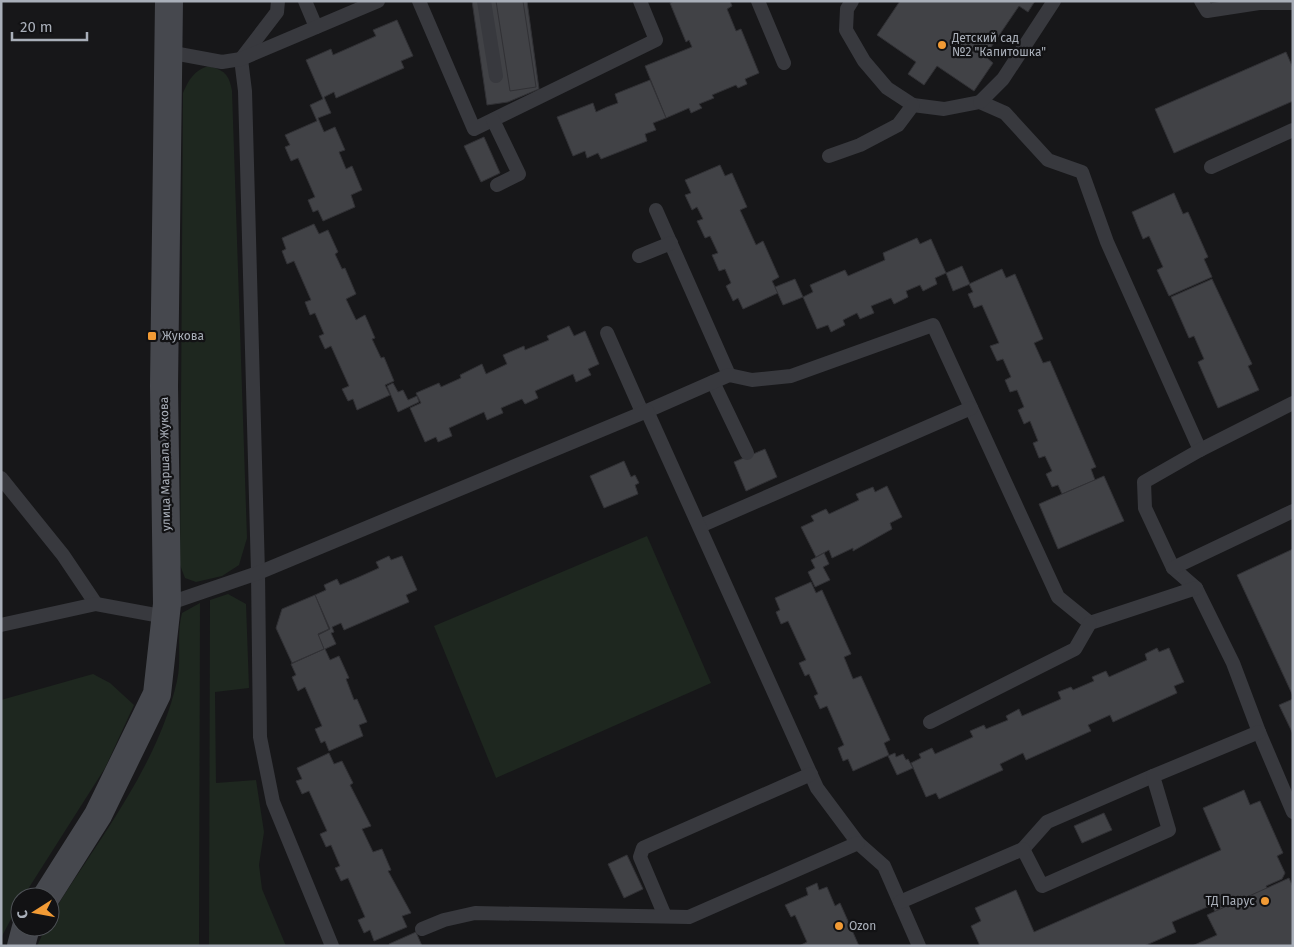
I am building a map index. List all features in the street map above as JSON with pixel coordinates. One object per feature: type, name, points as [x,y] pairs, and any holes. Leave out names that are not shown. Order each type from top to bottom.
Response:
[{"type":"main road","name":"улица Маршала Жукова","points":[[52,887],[98,815],[157,694],[166,610],[164,386],[169,1]]},
{"type":"lane","points":[[278,1],[277,12],[241,59],[245,101],[258,573],[260,737],[273,802],[332,946]]},
{"type":"lane","points":[[305,1],[316,27]]},
{"type":"lane","points":[[168,52],[222,62],[241,59],[378,1]]},
{"type":"lane","points":[[419,1],[474,129],[656,40],[644,2]]},
{"type":"lane","points":[[484,1],[496,76]]},
{"type":"lane","points":[[758,1],[784,63]]},
{"type":"lane","points":[[852,1],[847,9],[846,30],[864,61],[887,88],[913,106],[944,109],[980,102],[1004,79],[1054,1]]},
{"type":"lane","points":[[1201,1],[1206,11],[1259,3],[1293,3]]},
{"type":"lane","points":[[980,102],[1005,113],[1048,160],[1082,172],[1107,242],[1200,450]]},
{"type":"lane","points":[[829,156],[860,144],[898,125],[913,106]]},
{"type":"lane","points":[[493,120],[519,174],[497,185]]},
{"type":"lane","points":[[1211,167],[1293,130]]},
{"type":"lane","points":[[656,210],[729,375]]},
{"type":"lane","points":[[639,256],[671,243]]},
{"type":"lane","points":[[1,626],[96,604],[166,610],[645,412],[729,375],[752,380],[791,376],[933,325],[1058,597],[1090,623]]},
{"type":"lane","points":[[607,333],[700,526],[817,788],[858,843],[884,866],[919,946]]},
{"type":"lane","points":[[713,382],[747,453]]},
{"type":"lane","points":[[1293,403],[1200,450],[1144,482],[1145,508],[1173,568],[1196,588],[1233,663],[1259,732],[1293,812]]},
{"type":"lane","points":[[700,526],[970,408]]},
{"type":"lane","points":[[1,478],[63,555],[96,604]]},
{"type":"lane","points":[[1173,568],[1293,511]]},
{"type":"lane","points":[[930,722],[1075,650],[1090,623],[1196,588]]},
{"type":"lane","points":[[900,902],[1023,849],[1047,822],[1259,732]]},
{"type":"lane","points":[[665,916],[640,857],[643,848],[811,774]]},
{"type":"lane","points":[[1023,849],[1042,886],[1170,830],[1153,776]]},
{"type":"lane","points":[[422,929],[444,920],[475,913],[689,917],[858,843]]},
{"type":"shaded area","points":[[208,66],[218,69],[225,74],[232,91],[247,538],[239,565],[222,576],[196,582],[185,578],[180,565],[183,93],[192,76]]},
{"type":"shaded area","points":[[647,536],[711,683],[496,778],[434,626]]},
{"type":"shaded area","points":[[228,594],[246,604],[249,688],[215,692],[216,783],[256,780],[264,832],[259,865],[262,889],[286,946],[209,946],[210,600]]},
{"type":"shaded area","points":[[200,603],[199,946],[37,946],[41,937],[60,937],[60,902],[126,799],[156,742],[168,712],[177,681],[179,630],[182,613]]},
{"type":"shaded area","points":[[93,674],[110,683],[134,705],[105,768],[29,887],[10,887],[10,921],[1,938],[1,700]]},
{"type":"building","points":[[472,1],[527,1],[539,89],[508,102],[487,105]]},
{"type":"building","points":[[496,1],[523,1],[536,87],[510,91]]},
{"type":"building","points":[[674,1],[730,1],[732,6],[727,9],[736,31],[741,29],[759,73],[745,79],[747,84],[738,88],[736,85],[712,95],[714,98],[699,104],[702,108],[691,113],[689,108],[666,118],[645,66],[692,47],[689,40],[686,42],[670,3]]},
{"type":"building","name":"Детский сад №2 \"Капитошка\"","points":[[900,1],[1035,1],[1028,12],[1019,6],[985,56],[993,63],[974,91],[937,66],[924,85],[908,74],[916,62],[877,35]]},
{"type":"building","points":[[397,20],[413,56],[401,61],[404,68],[336,98],[334,92],[324,97],[331,113],[318,118],[324,132],[335,127],[345,150],[339,152],[346,169],[352,166],[362,190],[351,195],[355,207],[323,221],[318,210],[313,212],[308,200],[315,197],[298,158],[291,161],[285,147],[290,145],[285,135],[317,121],[310,105],[323,99],[306,60],[331,49],[333,55],[376,36],[373,30]]},
{"type":"building","points":[[1286,52],[1293,68],[1293,101],[1174,153],[1155,109]]},
{"type":"building","points":[[650,80],[666,118],[653,123],[656,130],[645,134],[647,141],[601,159],[598,153],[587,158],[585,151],[573,156],[557,117],[593,103],[596,112],[618,103],[615,94]]},
{"type":"building","points":[[484,137],[500,173],[481,182],[464,146]]},
{"type":"building","points":[[720,165],[725,176],[732,173],[747,207],[740,210],[756,245],[763,241],[779,277],[772,281],[778,293],[743,309],[738,298],[733,301],[726,286],[731,283],[725,269],[719,271],[712,255],[718,253],[710,236],[705,238],[697,221],[703,219],[697,207],[692,210],[685,195],[691,193],[685,180]]},
{"type":"building","points":[[1174,193],[1183,214],[1188,212],[1208,257],[1204,259],[1212,277],[1169,296],[1157,270],[1163,267],[1149,236],[1143,239],[1132,212]]},
{"type":"building","points":[[314,224],[319,234],[328,230],[338,252],[335,254],[342,269],[345,268],[356,294],[346,299],[356,320],[365,315],[375,338],[372,339],[381,358],[384,357],[394,381],[385,385],[390,395],[357,410],[353,399],[348,401],[342,389],[349,386],[331,346],[325,349],[319,336],[324,334],[315,313],[310,315],[305,302],[311,300],[294,261],[287,264],[282,251],[286,249],[282,238]]},
{"type":"building","points":[[917,238],[920,244],[931,239],[946,273],[935,278],[937,284],[923,291],[920,285],[906,291],[908,297],[894,304],[891,298],[871,306],[874,313],[860,319],[857,313],[843,320],[845,325],[831,332],[828,325],[817,329],[803,297],[813,292],[810,285],[845,270],[848,276],[885,260],[883,253]]},
{"type":"building","points":[[962,266],[970,284],[953,291],[946,273]]},
{"type":"building","points":[[1002,269],[1006,278],[1015,274],[1043,339],[1034,343],[1043,363],[1050,361],[1096,467],[1091,469],[1095,480],[1062,494],[1058,485],[1052,487],[1046,474],[1052,471],[1045,456],[1039,458],[1033,443],[1038,441],[1030,421],[1024,424],[1018,410],[1024,407],[1017,390],[1010,392],[1005,380],[1011,377],[1003,359],[997,361],[990,346],[999,343],[982,305],[974,308],[968,294],[973,292],[969,284]]},
{"type":"building","points":[[795,279],[803,297],[783,305],[775,287]]},
{"type":"building","points":[[1212,279],[1252,364],[1248,366],[1259,390],[1218,408],[1198,362],[1204,359],[1194,336],[1189,338],[1171,297]]},
{"type":"building","points":[[569,326],[574,336],[585,331],[599,364],[588,369],[591,375],[576,382],[573,374],[535,391],[538,398],[525,404],[522,399],[501,408],[503,413],[487,420],[484,412],[449,428],[452,436],[438,442],[436,437],[425,442],[410,408],[421,403],[416,393],[439,383],[441,387],[461,378],[460,375],[482,364],[486,374],[507,364],[503,355],[524,346],[525,350],[549,340],[547,336]]},
{"type":"building","points":[[393,383],[398,392],[403,390],[408,400],[417,396],[419,402],[398,412],[387,386]]},
{"type":"building","points":[[765,449],[777,477],[746,491],[734,462]]},
{"type":"building","points":[[624,461],[631,477],[635,475],[639,483],[635,485],[638,494],[604,508],[590,476]]},
{"type":"building","points":[[1104,476],[1124,521],[1058,549],[1039,504]]},
{"type":"building","points":[[887,486],[902,517],[890,523],[892,529],[853,551],[853,548],[832,558],[829,550],[816,557],[801,527],[814,521],[811,516],[826,509],[829,514],[859,500],[856,494],[873,487],[875,492]]},
{"type":"building","points":[[1293,549],[1293,696],[1237,575]]},
{"type":"building","points":[[824,553],[829,564],[823,567],[830,580],[815,587],[808,572],[815,568],[811,560]]},
{"type":"building","points":[[389,556],[391,560],[402,556],[417,590],[406,595],[409,602],[344,630],[341,623],[332,627],[334,632],[331,633],[336,644],[325,649],[330,660],[339,656],[349,678],[346,679],[354,700],[357,699],[367,722],[359,725],[363,736],[329,751],[325,741],[321,743],[315,729],[322,726],[305,687],[298,691],[292,677],[296,675],[291,664],[324,649],[318,635],[330,629],[315,595],[326,590],[324,585],[337,579],[340,585],[359,577],[379,568],[376,562]]},
{"type":"building","points":[[811,582],[816,593],[822,590],[851,654],[844,657],[853,679],[861,676],[890,740],[884,743],[889,755],[853,771],[848,759],[843,761],[838,748],[844,745],[827,706],[820,709],[814,696],[818,694],[809,674],[805,676],[799,663],[806,660],[788,621],[781,624],[776,612],[780,610],[775,598]]},
{"type":"building","points":[[315,595],[329,629],[318,634],[324,649],[292,663],[276,628],[282,609]]},
{"type":"building","points":[[1157,648],[1159,652],[1169,648],[1184,682],[1174,686],[1177,693],[1113,722],[1110,715],[1088,725],[1091,731],[1026,760],[1023,753],[1000,764],[1003,770],[939,799],[936,793],[926,797],[911,763],[921,758],[919,754],[932,748],[935,754],[973,737],[970,731],[984,725],[986,729],[1008,720],[1006,716],[1019,709],[1022,716],[1061,699],[1058,692],[1071,687],[1073,690],[1094,681],[1092,677],[1106,671],[1109,677],[1147,660],[1145,654]]},
{"type":"building","points":[[1293,699],[1293,734],[1279,705]]},
{"type":"building","points":[[329,753],[334,764],[342,761],[353,783],[350,785],[371,826],[362,829],[373,852],[382,849],[391,870],[388,871],[411,913],[402,916],[407,927],[374,941],[370,930],[364,933],[358,920],[365,917],[348,878],[341,881],[335,868],[340,866],[331,845],[326,847],[320,834],[327,831],[309,791],[302,794],[296,781],[302,779],[297,768]]},
{"type":"building","points":[[895,753],[896,757],[903,754],[913,768],[897,775],[888,756]]},
{"type":"building","points":[[1244,790],[1250,805],[1260,801],[1283,853],[1277,856],[1285,873],[1282,879],[1266,886],[1269,893],[1217,916],[1212,905],[1172,922],[1176,932],[1144,946],[980,946],[971,926],[981,921],[975,908],[1016,890],[1034,932],[1221,850],[1203,808]]},
{"type":"building","points":[[1104,813],[1112,830],[1082,843],[1074,826]]},
{"type":"building","points":[[627,855],[643,889],[624,898],[608,864]]},
{"type":"building","name":"ТД Парус","points":[[1289,878],[1293,887],[1293,946],[1192,946],[1217,935],[1207,915]]},
{"type":"building","points":[[817,883],[819,890],[827,887],[835,906],[840,903],[859,946],[799,946],[807,942],[795,915],[791,917],[785,905],[808,895],[806,888]]},
{"type":"building","points":[[416,932],[422,946],[390,946],[389,944]]},
{"type":"place","name":"Детский сад №2 \"Капитошка\"","points":[[942,45]]},
{"type":"place","name":"Жукова","points":[[152,336]]},
{"type":"place","name":"ТД Парус","points":[[1265,901]]},
{"type":"place","name":"Ozon","points":[[839,926]]}]
